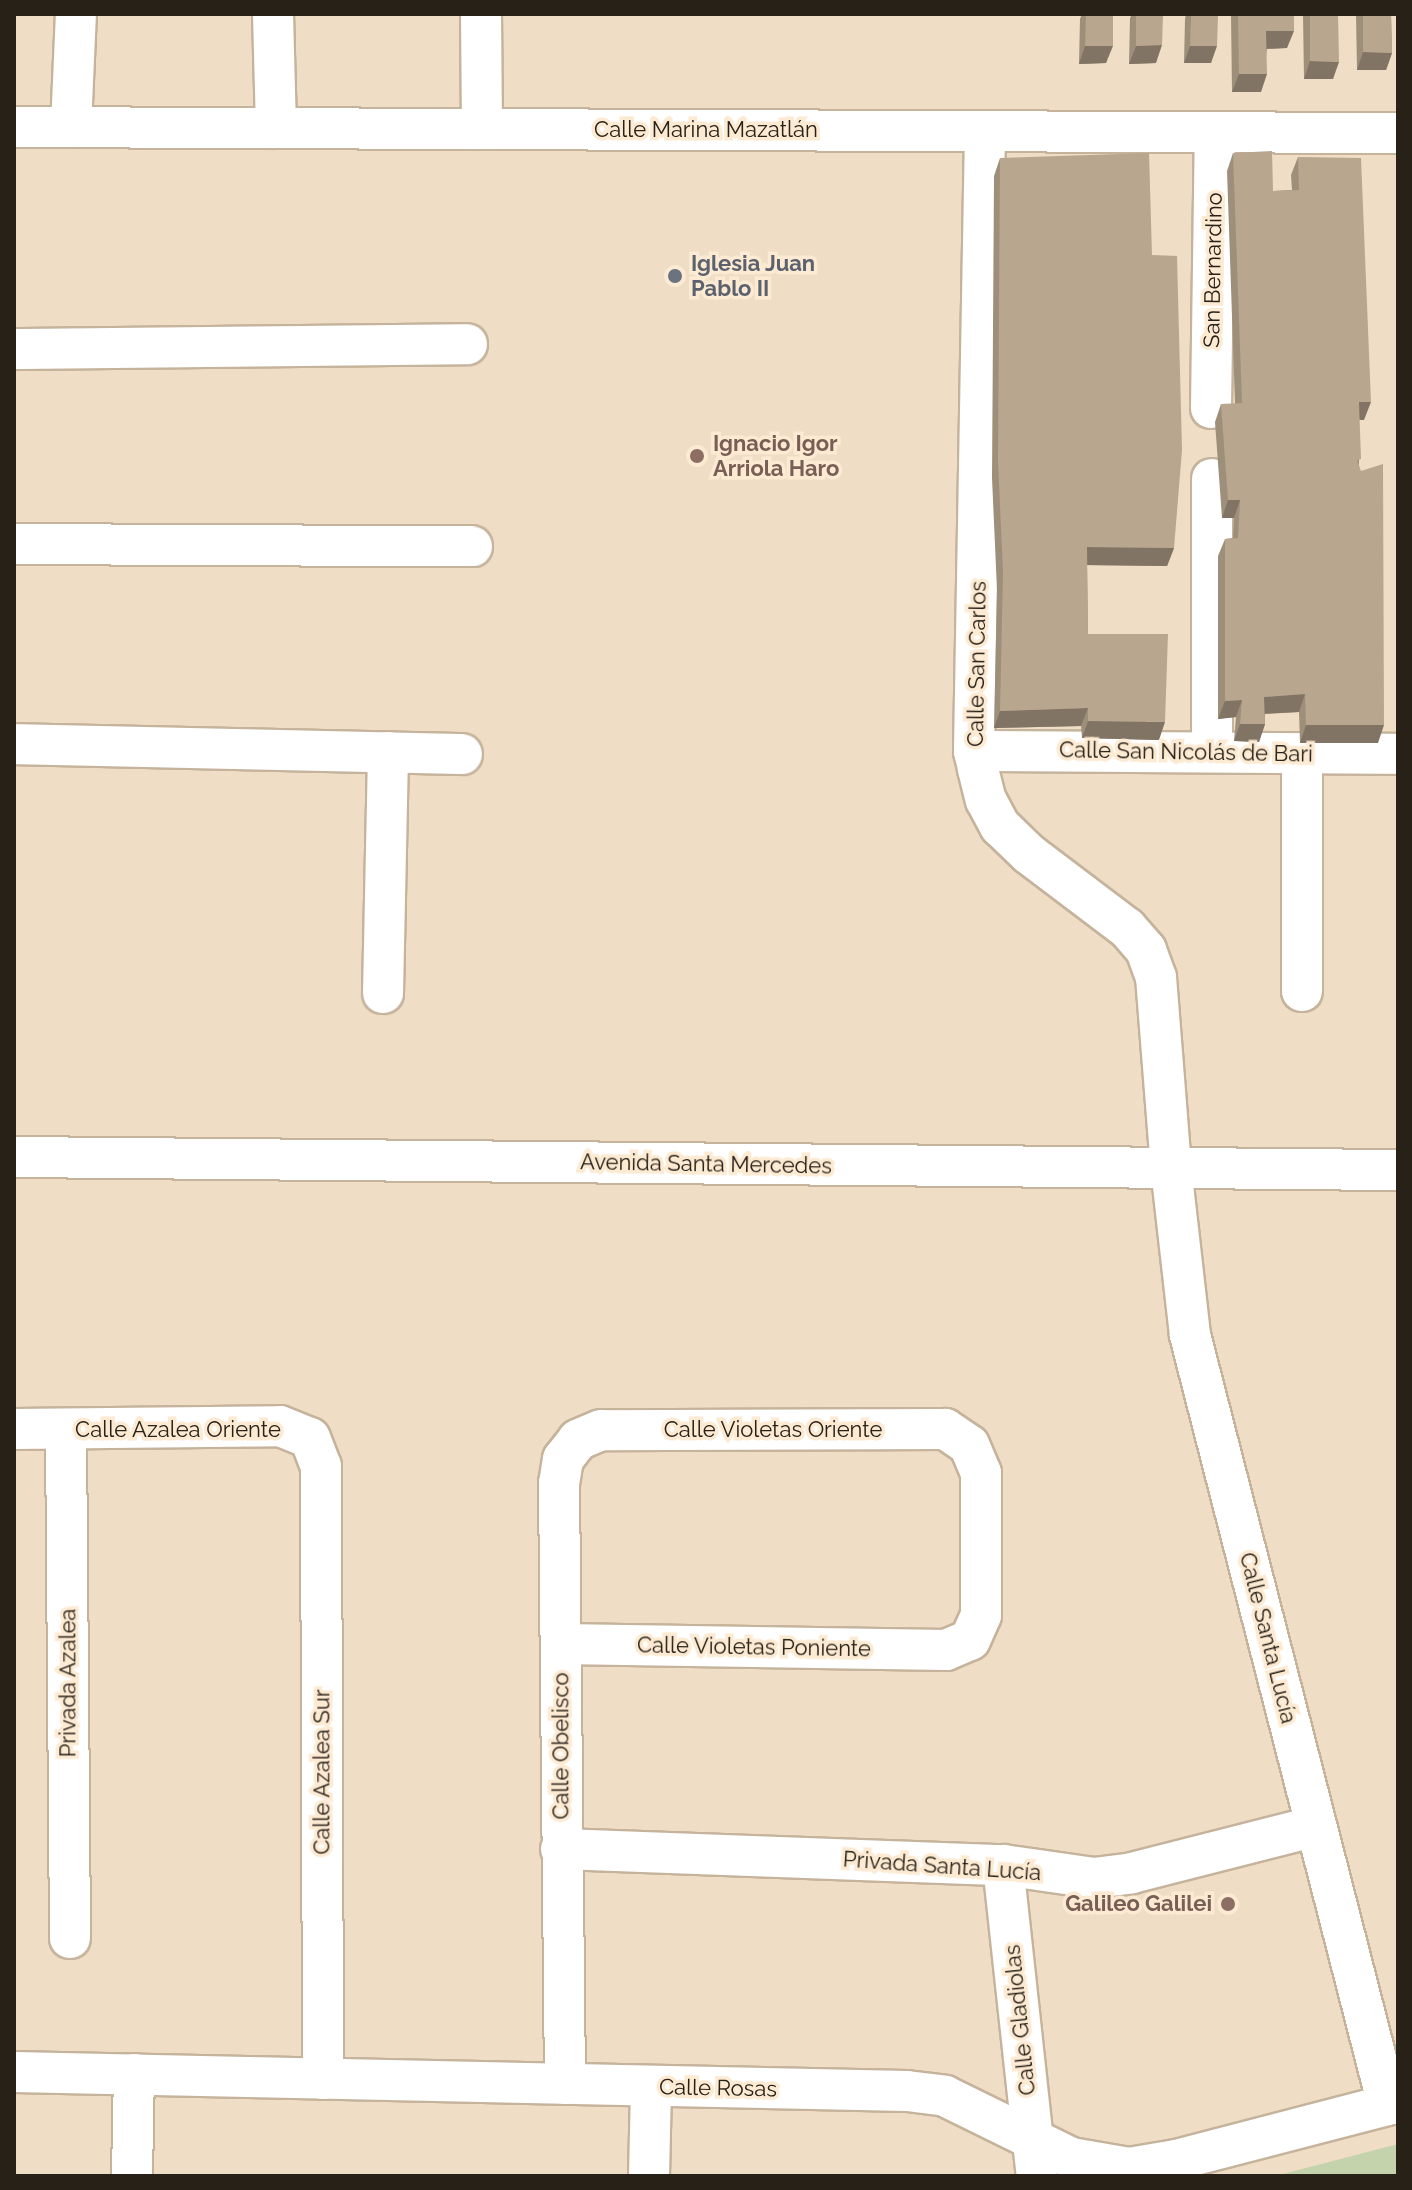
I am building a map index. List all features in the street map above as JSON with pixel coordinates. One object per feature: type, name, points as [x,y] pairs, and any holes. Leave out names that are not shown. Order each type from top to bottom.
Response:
[{"type":"street","points":[[71,127],[76,14]]},
{"type":"street","points":[[273,14],[276,128]]},
{"type":"street","points":[[481,14],[482,129]]},
{"type":"street","name":"Calle Marina Mazatlán","points":[[14,127],[1398,133]]},
{"type":"street","name":"Calle San Carlos","points":[[985,131],[974,751],[986,800],[1000,826],[1029,854],[1127,928],[1146,950],[1156,977],[1171,1168]]},
{"type":"street","name":"San Bernardino","points":[[1211,408],[1215,132]]},
{"type":"street","points":[[14,349],[467,344]]},
{"type":"street","points":[[1212,479],[1212,752]]},
{"type":"street","points":[[14,544],[472,546]]},
{"type":"street","points":[[14,744],[462,754]]},
{"type":"street","name":"Calle San Nicolás de Bari","points":[[974,751],[1398,754]]},
{"type":"street","points":[[383,993],[388,752]]},
{"type":"street","points":[[1302,753],[1302,991]]},
{"type":"street","name":"Avenida Santa Mercedes","points":[[14,1157],[1398,1170]]},
{"type":"street","name":"Calle Santa Lucía","points":[[1171,1168],[1190,1335],[1316,1826],[1393,2103]]},
{"type":"street","name":"Calle Azalea Oriente","points":[[14,1429],[280,1426],[310,1438],[321,1466]]},
{"type":"street","name":"Privada Azalea","points":[[66,1429],[70,1938]]},
{"type":"street","name":"Calle Violetas Oriente","points":[[601,1430],[945,1429],[969,1445],[981,1473],[981,1615],[970,1640],[946,1650]]},
{"type":"street","name":"Calle Obelisco","points":[[565,2084],[559,1483],[563,1459],[578,1440],[601,1430]]},
{"type":"street","name":"Calle Azalea Sur","points":[[321,1466],[323,2079]]},
{"type":"street","name":"Calle Violetas Poniente","points":[[561,1644],[946,1650]]},
{"type":"street","name":"Privada Santa Lucía","points":[[561,1849],[1003,1865],[1094,1878],[1132,1873],[1316,1826]]},
{"type":"street","name":"Calle Gladiolas","points":[[1003,1865],[1035,2158]]},
{"type":"street","name":"Calle Rosas","points":[[14,2072],[907,2091],[945,2096],[1035,2158],[1071,2158],[1129,2168],[1176,2160],[1393,2103]]},
{"type":"street","points":[[132,2176],[134,2074]]},
{"type":"street","points":[[649,2176],[651,2087]]},
{"type":"green space","points":[[1398,2144],[1398,2176],[1275,2176]]},
{"type":"building","points":[[1086,14],[1113,14],[1113,46],[1085,46]]},
{"type":"building","points":[[1136,14],[1163,14],[1162,45],[1136,46]]},
{"type":"building","points":[[1191,14],[1218,14],[1217,46],[1190,46]]},
{"type":"building","points":[[1238,14],[1294,14],[1294,31],[1266,31],[1267,74],[1239,74]]},
{"type":"building","points":[[1310,14],[1338,14],[1339,62],[1310,61]]},
{"type":"building","points":[[1363,14],[1391,14],[1392,53],[1363,52]]},
{"type":"building","points":[[1272,151],[1273,191],[1299,190],[1298,157],[1361,158],[1371,402],[1359,402],[1361,459],[1357,460],[1361,471],[1383,464],[1384,725],[1306,725],[1305,694],[1264,697],[1265,724],[1240,724],[1242,700],[1225,701],[1225,539],[1238,538],[1240,500],[1228,500],[1221,404],[1242,403],[1233,153]]},
{"type":"building","points":[[1149,153],[1152,255],[1177,256],[1182,450],[1174,548],[1087,547],[1088,634],[1168,634],[1165,722],[1088,721],[1088,708],[1000,711],[1003,573],[998,461],[1000,158]]},
{"type":"place","name":"Iglesia Juan Pablo II","points":[[675,276]]},
{"type":"place","name":"Ignacio Igor Arriola Haro","points":[[697,456]]},
{"type":"place","name":"Galileo Galilei","points":[[1228,1904]]}]
